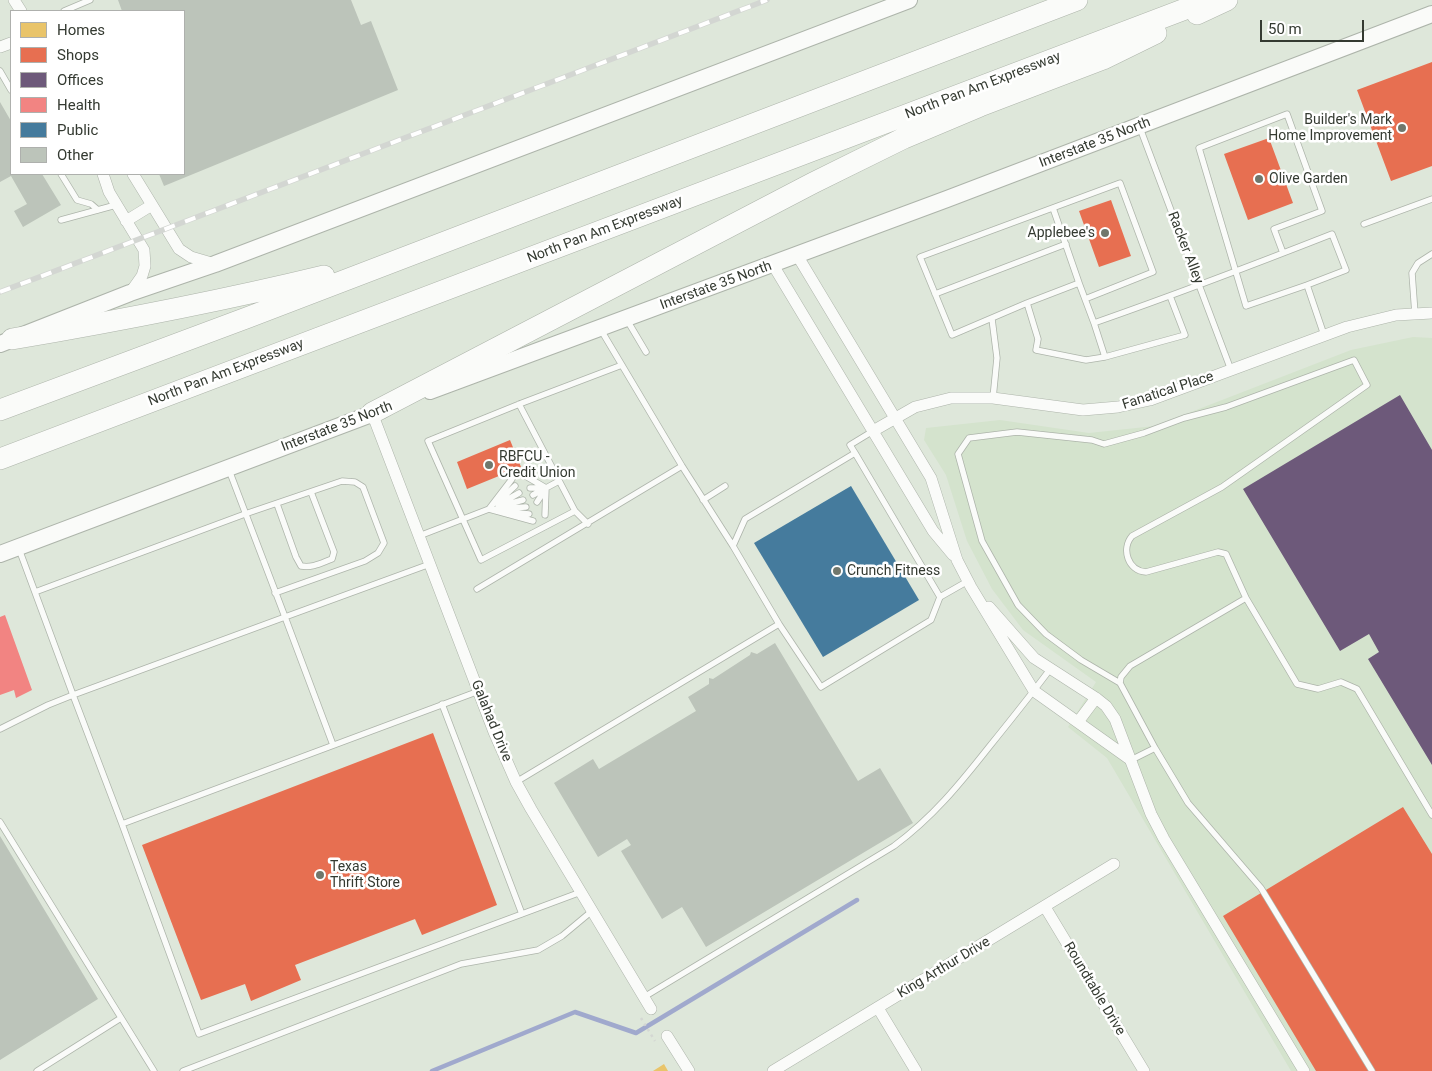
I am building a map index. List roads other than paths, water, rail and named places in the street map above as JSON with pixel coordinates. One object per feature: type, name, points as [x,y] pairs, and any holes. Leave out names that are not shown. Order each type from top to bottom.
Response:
[{"type":"highway","points":[[0,410],[410,256],[1077,0]]},
{"type":"highway","name":"North Pan Am Expressway","points":[[0,458],[1209,0]]},
{"type":"highway","points":[[372,413],[813,182],[904,138],[1102,59],[1227,0]]},
{"type":"highway","points":[[6,341],[109,323],[268,290],[410,256]]},
{"type":"main road","points":[[6,341],[130,293],[216,264],[891,3],[909,0]]},
{"type":"main road","name":"Interstate 35 North","points":[[0,554],[372,413],[773,265],[1432,14]]},
{"type":"street","points":[[104,175],[109,192],[144,250],[145,258],[142,276],[130,293]]},
{"type":"street","points":[[134,175],[178,249],[191,257],[216,264]]},
{"type":"street","points":[[126,221],[152,205]]},
{"type":"street","points":[[797,255],[931,478],[957,560],[1034,691],[1131,760]]},
{"type":"street","points":[[773,265],[933,531],[957,560]]},
{"type":"street","name":"Fanatical Place","points":[[873,431],[915,407],[951,398],[993,398],[1083,410],[1118,407],[1150,400],[1324,335],[1364,323],[1396,315],[1432,313]]},
{"type":"street","name":"Galahad Drive","points":[[372,413],[516,782],[651,1009]]},
{"type":"street","points":[[970,584],[1034,658],[1096,698],[1106,706],[1115,719],[1151,814],[1164,839],[1304,1071]]},
{"type":"street","points":[[1078,722],[1096,698]]},
{"type":"street","name":"King Arthur Drive","points":[[773,1071],[1114,864]]},
{"type":"street","name":"Roundtable Drive","points":[[1045,907],[1144,1071]]},
{"type":"street","points":[[878,1008],[916,1071]]},
{"type":"street","points":[[667,1036],[689,1071]]},
{"type":"lane","points":[[66,10],[90,0]]},
{"type":"lane","points":[[0,71],[10,88]]},
{"type":"lane","points":[[1094,323],[1199,286],[1235,272],[1283,253],[1332,234],[1346,270],[1246,306],[1235,272],[1199,148],[1287,114],[1322,211],[1274,230],[1283,253]]},
{"type":"lane","name":"Racker Alley","points":[[1139,126],[1231,370]]},
{"type":"lane","points":[[62,175],[77,200],[91,204],[98,210]]},
{"type":"lane","points":[[1080,283],[952,335],[920,257],[1120,183],[1153,272],[1085,298]]},
{"type":"lane","points":[[1364,224],[1432,199]]},
{"type":"lane","points":[[61,220],[116,205]]},
{"type":"lane","points":[[1053,208],[1105,358]]},
{"type":"lane","points":[[935,294],[1066,244]]},
{"type":"lane","points":[[1415,314],[1412,273],[1418,263],[1432,254]]},
{"type":"lane","points":[[1307,285],[1324,335]]},
{"type":"lane","points":[[1027,303],[1038,339],[1036,350],[1086,360],[1105,358],[1185,335],[1170,296]]},
{"type":"lane","points":[[626,319],[646,352]]},
{"type":"lane","points":[[992,319],[997,358],[993,398]]},
{"type":"lane","points":[[600,328],[682,466],[820,687],[931,620],[940,597],[970,584]]},
{"type":"lane","points":[[1372,1071],[1261,888],[1188,803],[1155,748],[1120,683],[1081,660],[1046,634],[1018,605],[982,542],[958,454],[969,438],[1017,432],[1092,440],[1104,444],[1144,433],[1184,418],[1226,408],[1354,360],[1367,385],[1222,487],[1132,536],[1127,545],[1127,557],[1130,564],[1142,572],[1222,552],[1226,554],[1246,598],[1297,684],[1318,689],[1341,682],[1357,689],[1432,815]]},
{"type":"lane","points":[[575,511],[481,560],[428,441],[622,365]]},
{"type":"lane","points":[[519,404],[575,511],[588,524]]},
{"type":"lane","points":[[873,431],[850,444],[940,597]]},
{"type":"lane","points":[[733,546],[745,519],[855,453]]},
{"type":"lane","points":[[477,589],[682,466]]},
{"type":"lane","points":[[228,468],[333,745]]},
{"type":"lane","points":[[522,474],[546,488]]},
{"type":"lane","points":[[489,509],[512,479]]},
{"type":"lane","points":[[525,480],[546,488]]},
{"type":"lane","points":[[35,592],[246,514],[342,481],[355,482],[363,487],[384,543],[378,553],[365,561],[276,593]]},
{"type":"lane","points":[[533,495],[559,481]]},
{"type":"lane","points":[[489,509],[515,486]]},
{"type":"lane","points":[[703,500],[725,486]]},
{"type":"lane","points":[[530,488],[546,488]]},
{"type":"lane","points":[[537,502],[546,488]]},
{"type":"lane","points":[[541,508],[546,488]]},
{"type":"lane","points":[[545,515],[546,488]]},
{"type":"lane","points":[[277,504],[301,566],[319,565],[332,559],[334,552],[311,492]]},
{"type":"lane","points":[[419,536],[489,509],[519,493]]},
{"type":"lane","points":[[489,509],[523,500]]},
{"type":"lane","points":[[489,509],[526,507]]},
{"type":"lane","points":[[489,509],[529,514]]},
{"type":"lane","points":[[489,509],[533,522]]},
{"type":"lane","points":[[18,548],[199,1034],[581,892]]},
{"type":"lane","points":[[0,729],[48,705],[74,695],[430,564]]},
{"type":"lane","points":[[1120,683],[1121,677],[1130,666],[1246,598]]},
{"type":"lane","points":[[516,782],[779,624]]},
{"type":"lane","points":[[644,997],[894,846],[918,828],[951,795],[1034,691],[1050,668]]},
{"type":"lane","points":[[122,824],[479,691]]},
{"type":"lane","points":[[442,704],[522,914]]},
{"type":"lane","points":[[1131,760],[1155,748]]},
{"type":"lane","points":[[0,822],[154,1071]]},
{"type":"lane","points":[[183,1071],[461,964],[538,950],[562,936],[592,911]]},
{"type":"lane","points":[[37,1071],[121,1018]]},
{"type":"waterway","points":[[432,1071],[575,1012],[636,1033],[857,900]]},
{"type":"railway","points":[[0,292],[767,0]]},
{"type":"place","name":"Builder's Mark Home Improvement","points":[[1402,128]]},
{"type":"place","name":"Olive Garden","points":[[1259,179]]},
{"type":"place","name":"Applebee's","points":[[1105,233]]},
{"type":"place","name":"RBFCU - Credit Union","points":[[489,465]]},
{"type":"place","name":"Crunch Fitness","points":[[837,571]]},
{"type":"place","name":"Texas Thrift Store","points":[[320,875]]}]
